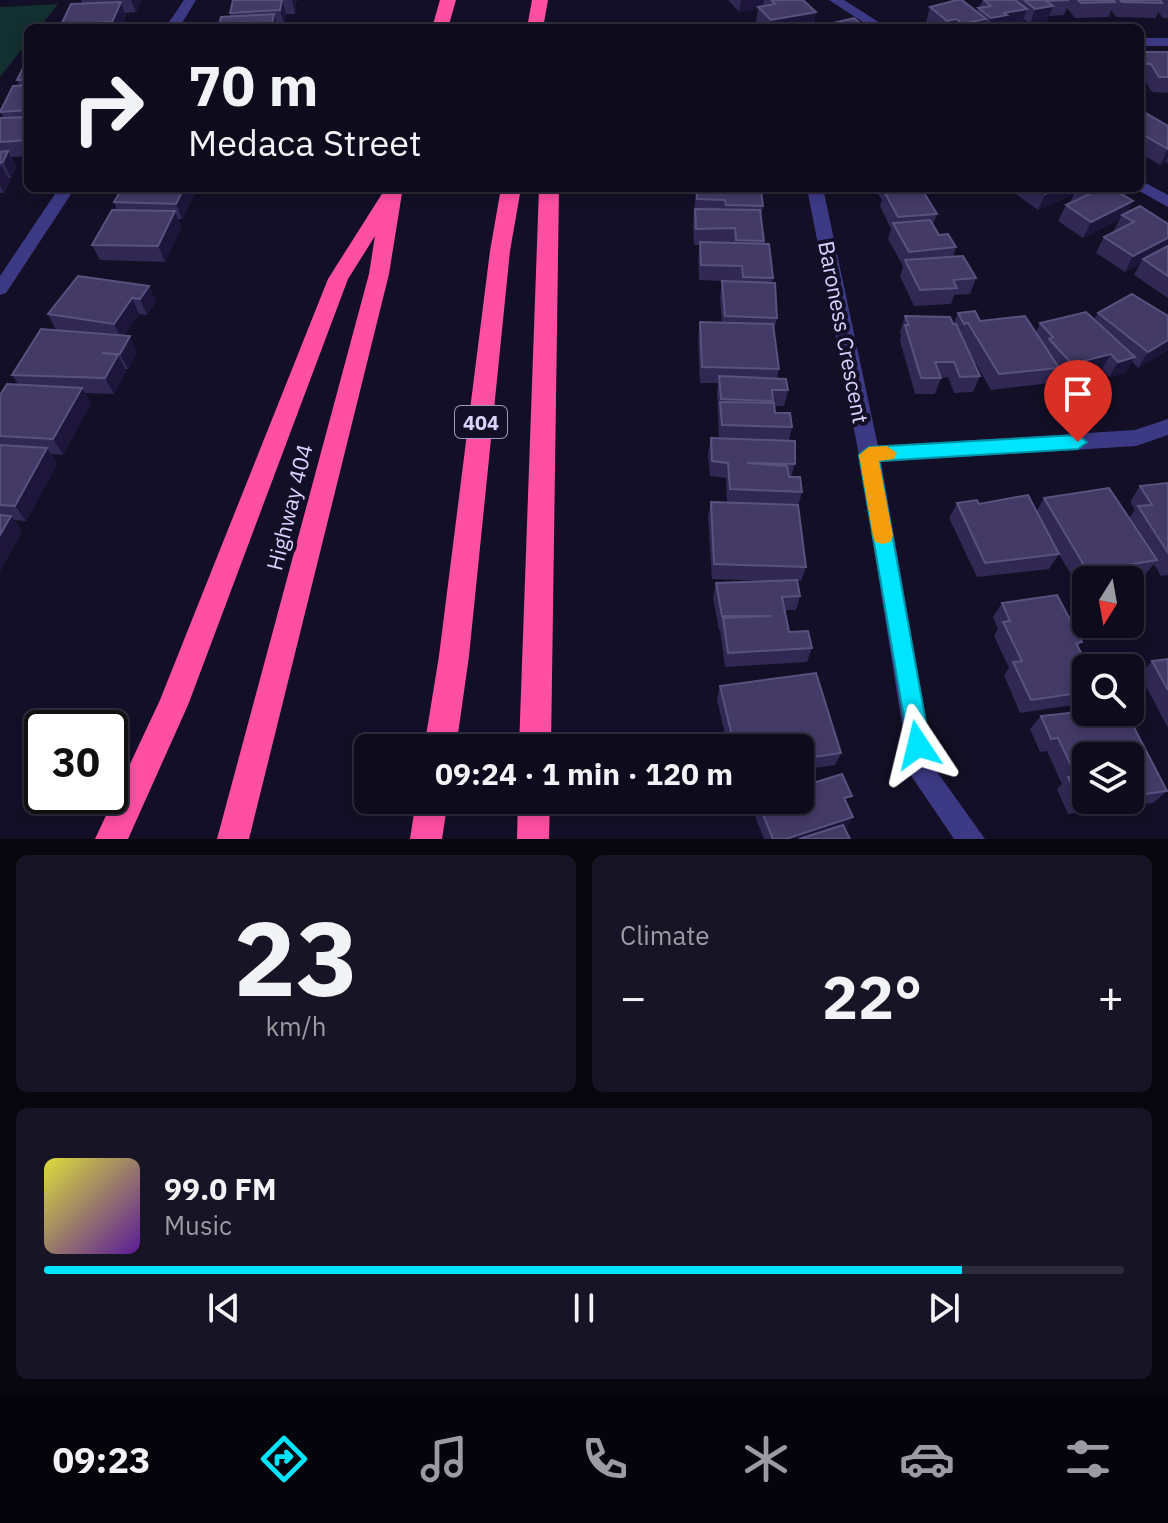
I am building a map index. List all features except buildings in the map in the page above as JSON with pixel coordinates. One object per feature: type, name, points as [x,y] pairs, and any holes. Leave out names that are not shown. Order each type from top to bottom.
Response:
[{"type":"highway","points":[[441,24],[448,0]]},
{"type":"highway","points":[[536,24],[540,0]]},
{"type":"highway","points":[[111,839],[173,705],[338,279],[392,192]]},
{"type":"highway","name":"Highway 404","points":[[233,839],[379,274],[393,192]]},
{"type":"highway","name":"404","points":[[442,734],[454,656],[500,251],[510,192]]},
{"type":"highway","points":[[535,734],[549,192]]},
{"type":"highway","points":[[426,839],[430,814]]},
{"type":"highway","points":[[533,839],[534,814]]},
{"type":"street","points":[[175,24],[190,0]]},
{"type":"street","points":[[835,0],[874,24]]},
{"type":"street","points":[[1144,42],[1168,42]]},
{"type":"street","points":[[1144,187],[1168,202]]},
{"type":"street","points":[[0,289],[64,192]]},
{"type":"street","name":"Baroness Crescent","points":[[816,192],[869,455],[923,774],[971,839]]},
{"type":"street","points":[[0,259],[22,256]]},
{"type":"street","points":[[869,455],[1136,438],[1168,427]]},
{"type":"green space","points":[[58,4],[42,24],[24,24],[24,46],[0,77],[0,7]]},
{"type":"slow traffic","points":[[883,536],[869,455],[887,453]]},
{"type":"route","points":[[918,745],[869,455],[1078,442]]}]
